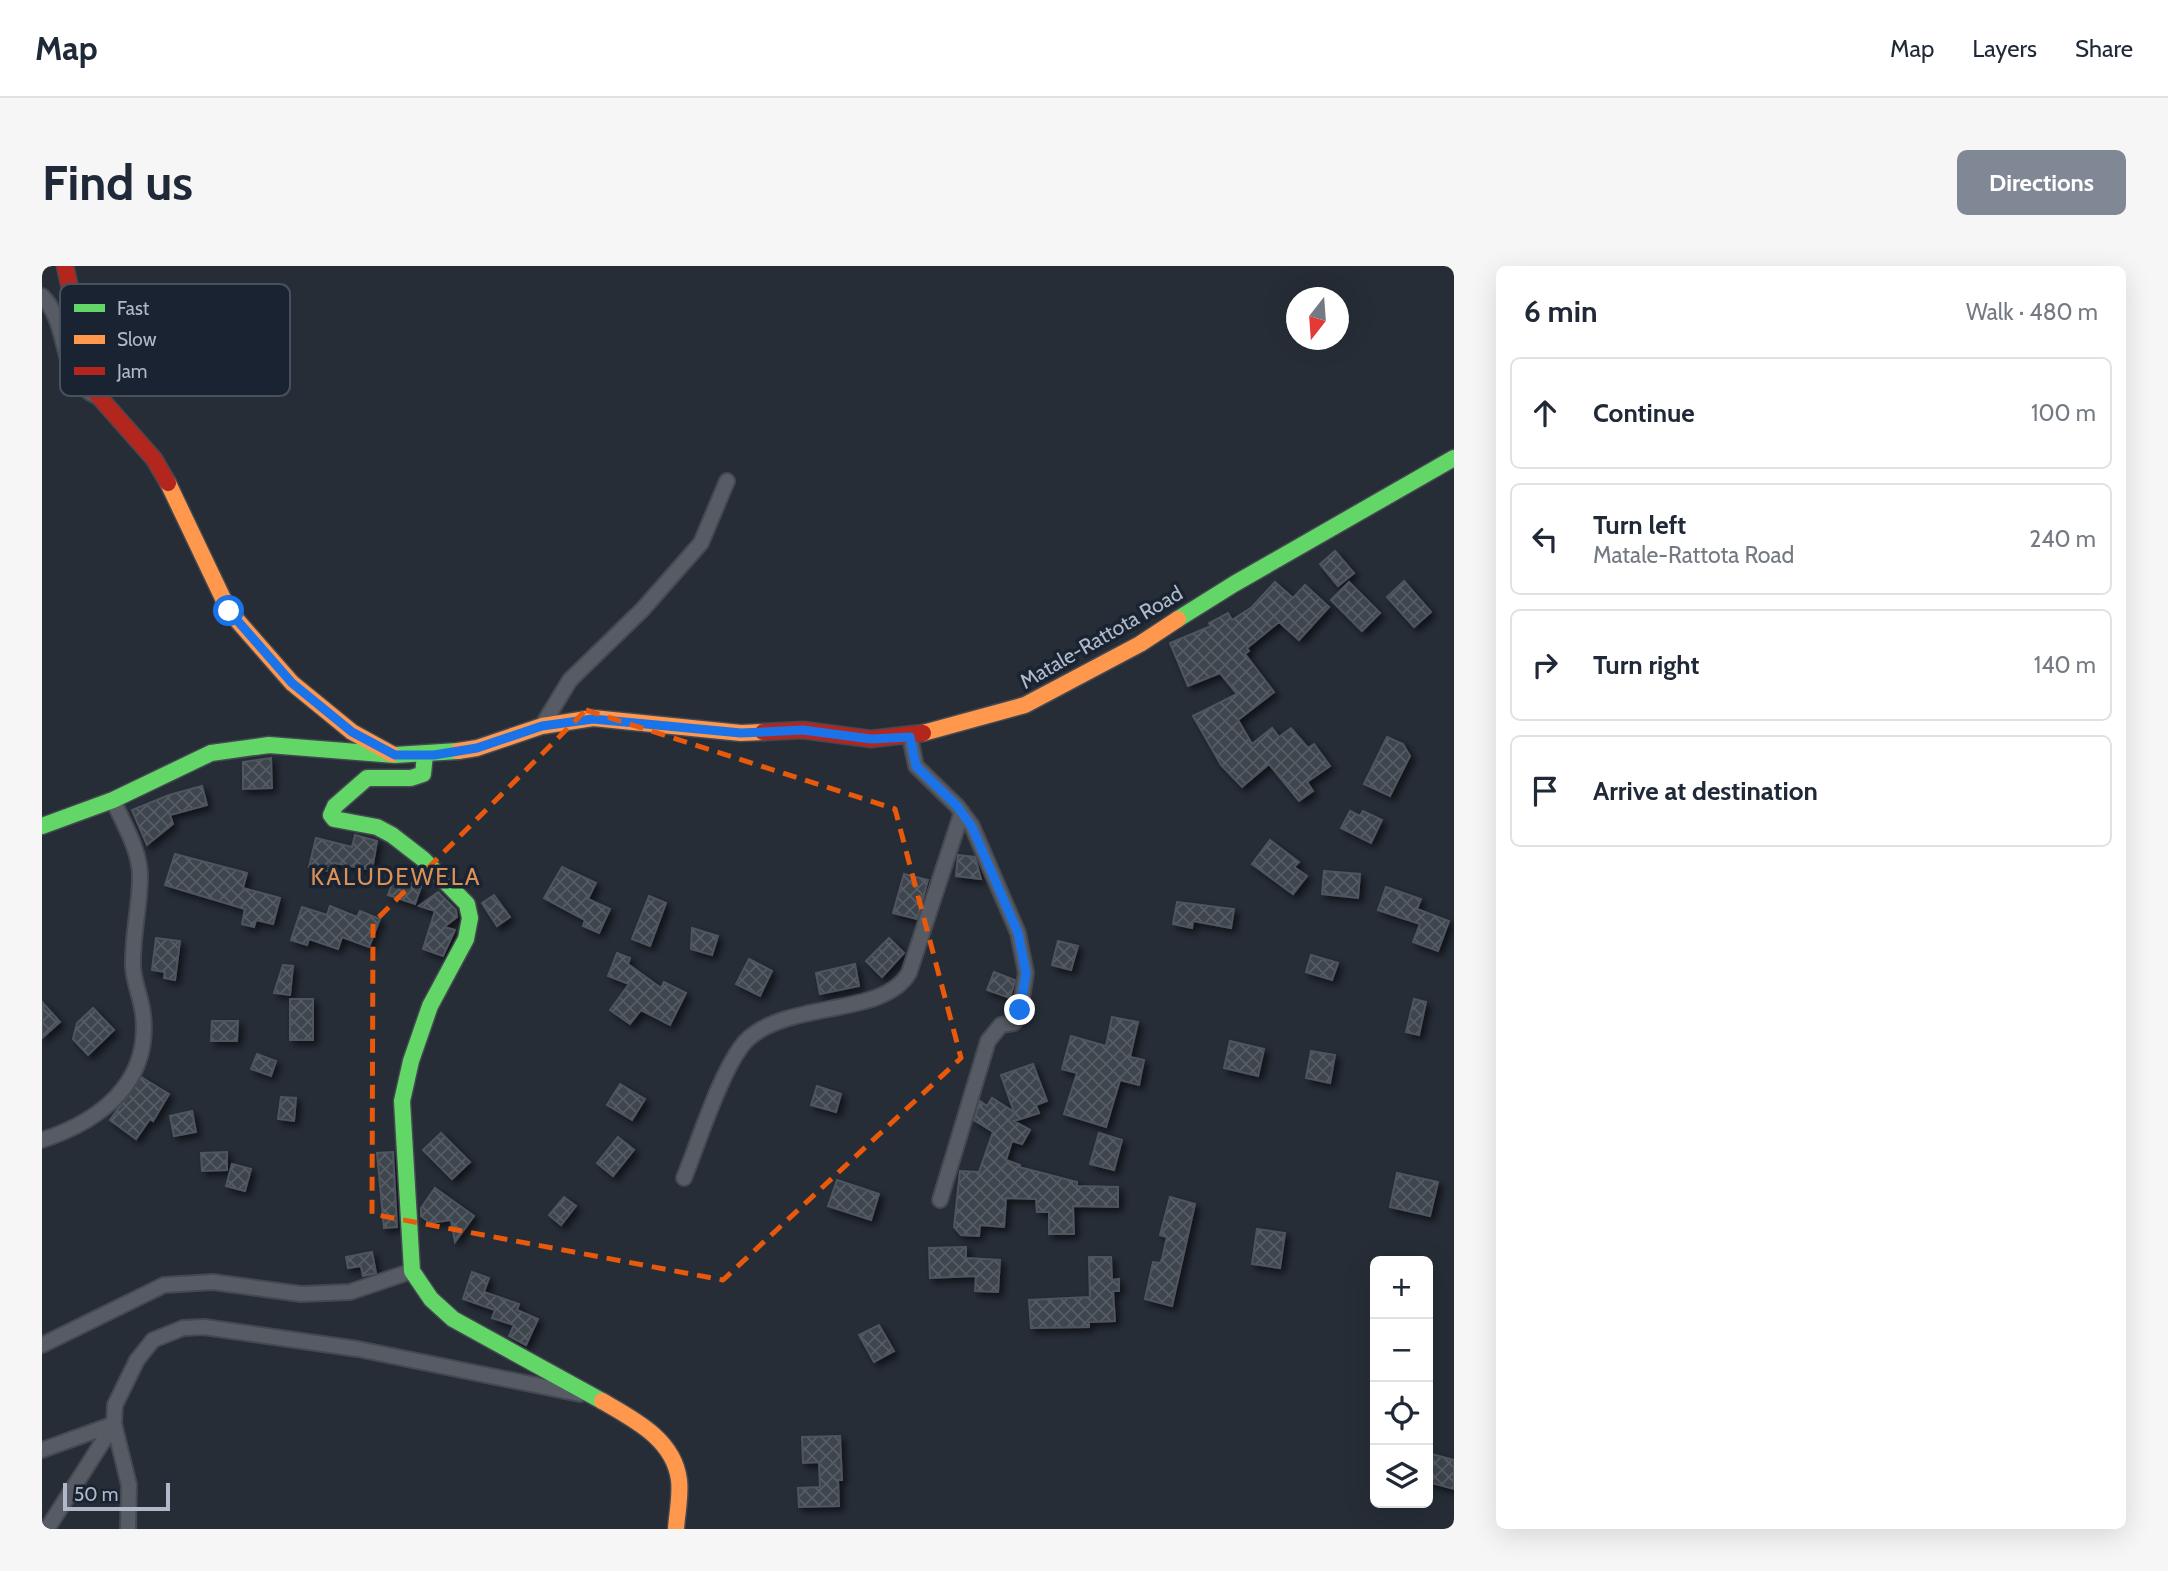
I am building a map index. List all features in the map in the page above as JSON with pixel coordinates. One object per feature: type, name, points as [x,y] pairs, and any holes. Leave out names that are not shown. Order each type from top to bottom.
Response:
[{"type":"street","points":[[65,266],[69,284]]},
{"type":"street","points":[[42,296],[54,308],[60,331]]},
{"type":"street","points":[[98,397],[154,460],[178,499],[229,611],[240,625],[257,640],[292,683],[338,722],[395,755]]},
{"type":"street","name":"Matale-Rattota Road","points":[[42,826],[113,800],[211,753],[268,745],[425,755],[477,748],[542,726],[593,719],[741,733],[803,730],[871,739],[910,737],[1026,705],[1140,644],[1234,584],[1452,462]]},
{"type":"street","points":[[542,726],[570,680],[643,609],[701,543],[727,481]]},
{"type":"street","points":[[910,737],[916,766],[962,812],[972,827],[1018,933],[1026,973],[1020,1010],[1014,1023],[1001,1025],[988,1041],[940,1200]]},
{"type":"street","points":[[425,755],[423,774],[411,778],[367,778],[335,806],[331,815],[339,821],[377,827],[409,846],[467,904],[470,918],[466,939],[430,1006],[411,1061],[402,1101],[412,1271],[431,1299],[453,1319],[641,1423],[669,1451],[679,1479],[676,1529]]},
{"type":"street","points":[[42,1140],[69,1131],[105,1110],[124,1091],[142,1047],[143,1016],[133,969],[140,875],[136,855],[113,800]]},
{"type":"street","points":[[684,1178],[732,1060],[748,1039],[794,1014],[876,999],[902,985],[909,973],[962,812]]},
{"type":"street","points":[[42,1345],[164,1285],[213,1282],[301,1294],[350,1292],[412,1271]]},
{"type":"street","points":[[128,1529],[129,1485],[114,1424],[115,1405],[136,1360],[153,1340],[183,1328],[204,1327],[358,1349],[588,1395]]},
{"type":"street","points":[[42,1450],[114,1424]]},
{"type":"street","points":[[47,1529],[114,1424]]},
{"type":"highlighted area","points":[[586,710],[895,809],[961,1058],[723,1280],[372,1214],[373,923]]},
{"type":"building","points":[[1335,551],[1354,573],[1338,586],[1320,564]]},
{"type":"building","points":[[1404,581],[1431,612],[1414,627],[1387,597]]},
{"type":"building","points":[[1275,582],[1293,598],[1305,585],[1329,607],[1299,640],[1279,622],[1247,648],[1249,651],[1245,654],[1274,692],[1238,720],[1252,744],[1272,728],[1279,737],[1291,728],[1308,748],[1314,744],[1330,766],[1307,782],[1313,791],[1299,801],[1269,764],[1242,787],[1221,765],[1193,716],[1237,694],[1220,673],[1188,686],[1170,643],[1211,626],[1209,623],[1228,613],[1232,620],[1252,607]]},
{"type":"building","points":[[1349,582],[1380,613],[1362,631],[1331,600]]},
{"type":"building","points":[[1387,737],[1403,744],[1410,756],[1390,796],[1364,784]]},
{"type":"building","points":[[271,758],[272,788],[243,789],[243,762]]},
{"type":"building","points":[[202,786],[207,805],[170,815],[173,824],[147,845],[132,810],[169,795]]},
{"type":"building","points":[[1350,811],[1360,816],[1363,811],[1382,820],[1371,843],[1341,828]]},
{"type":"building","points":[[355,835],[377,841],[372,870],[334,863],[331,872],[309,867],[316,838],[352,847]]},
{"type":"building","points":[[1270,840],[1299,862],[1294,867],[1307,876],[1293,894],[1252,864]]},
{"type":"building","points":[[175,854],[247,873],[243,888],[280,898],[273,924],[256,920],[254,927],[242,924],[245,909],[165,885]]},
{"type":"building","points":[[958,855],[975,857],[981,879],[956,876]]},
{"type":"building","points":[[562,867],[596,883],[588,899],[610,909],[599,933],[583,926],[585,920],[544,898]]},
{"type":"building","points":[[1324,871],[1360,874],[1358,898],[1322,894]]},
{"type":"building","points":[[904,874],[928,880],[917,919],[893,913]]},
{"type":"building","points":[[394,878],[421,887],[415,904],[388,895]]},
{"type":"building","points":[[1386,887],[1421,899],[1417,909],[1449,921],[1438,951],[1413,942],[1420,924],[1378,910]]},
{"type":"building","points":[[438,892],[456,910],[457,917],[444,927],[455,930],[443,956],[423,949],[435,911],[419,906]]},
{"type":"building","points":[[494,895],[510,917],[497,926],[482,903]]},
{"type":"building","points":[[649,896],[666,903],[650,946],[632,939]]},
{"type":"building","points":[[1177,902],[1234,909],[1231,928],[1193,921],[1192,928],[1173,924]]},
{"type":"building","points":[[330,906],[357,917],[360,911],[380,919],[369,947],[342,937],[338,949],[309,939],[307,945],[291,940],[302,907],[327,915]]},
{"type":"building","points":[[692,928],[718,936],[712,955],[691,949]]},
{"type":"building","points":[[156,938],[180,941],[175,980],[164,978],[165,972],[152,970]]},
{"type":"building","points":[[889,938],[904,953],[882,977],[866,961]]},
{"type":"building","points":[[1058,941],[1078,946],[1071,970],[1052,965]]},
{"type":"building","points":[[617,953],[630,958],[628,964],[661,988],[664,982],[686,993],[670,1025],[641,1010],[630,1024],[610,1010],[629,984],[608,976]]},
{"type":"building","points":[[1311,955],[1338,963],[1332,980],[1306,972]]},
{"type":"building","points":[[749,959],[772,971],[760,996],[736,984]]},
{"type":"building","points":[[855,964],[859,986],[820,994],[816,973]]},
{"type":"building","points":[[283,965],[293,966],[290,995],[274,993]]},
{"type":"building","points":[[994,972],[1015,980],[1010,998],[987,990]]},
{"type":"building","points":[[290,999],[313,999],[313,1040],[290,1040]]},
{"type":"building","points":[[1414,999],[1426,1002],[1419,1035],[1406,1032]]},
{"type":"building","points":[[42,1002],[60,1022],[42,1038]]},
{"type":"building","points":[[93,1008],[114,1030],[88,1055],[73,1039],[77,1023]]},
{"type":"building","points":[[1112,1017],[1138,1022],[1130,1057],[1144,1060],[1139,1085],[1120,1080],[1106,1127],[1064,1114],[1077,1073],[1062,1069],[1071,1036],[1106,1046]]},
{"type":"building","points":[[212,1021],[238,1021],[237,1041],[211,1041]]},
{"type":"building","points":[[1230,1041],[1264,1049],[1258,1076],[1224,1068]]},
{"type":"building","points":[[1311,1051],[1335,1055],[1330,1083],[1306,1078]]},
{"type":"building","points":[[257,1054],[276,1061],[271,1076],[251,1069]]},
{"type":"building","points":[[1033,1064],[1047,1101],[1036,1105],[1039,1113],[1014,1121],[1030,1130],[1022,1144],[1012,1141],[1006,1160],[1020,1165],[1019,1167],[1077,1182],[1077,1186],[1118,1187],[1118,1207],[1073,1206],[1074,1234],[1049,1234],[1049,1212],[1037,1212],[1036,1199],[1006,1198],[1004,1227],[980,1225],[979,1236],[961,1235],[954,1227],[960,1171],[979,1172],[993,1132],[974,1120],[980,1101],[987,1106],[992,1098],[1014,1112],[1001,1075]]},
{"type":"building","points":[[141,1077],[169,1094],[153,1121],[150,1119],[136,1139],[110,1120]]},
{"type":"building","points":[[620,1084],[645,1099],[632,1120],[607,1105]]},
{"type":"building","points":[[817,1086],[841,1094],[836,1112],[811,1105]]},
{"type":"building","points":[[281,1097],[296,1098],[294,1121],[278,1119]]},
{"type":"building","points":[[192,1111],[196,1132],[174,1136],[170,1116]]},
{"type":"building","points":[[441,1133],[470,1162],[452,1179],[423,1150]]},
{"type":"building","points":[[1099,1133],[1122,1140],[1114,1170],[1090,1164]]},
{"type":"building","points":[[618,1137],[634,1150],[613,1176],[597,1163]]},
{"type":"building","points":[[227,1152],[227,1170],[202,1171],[201,1153]]},
{"type":"building","points":[[393,1152],[397,1227],[384,1228],[377,1153]]},
{"type":"building","points":[[232,1164],[251,1169],[245,1191],[226,1186]]},
{"type":"building","points":[[1397,1173],[1438,1182],[1430,1216],[1390,1207]]},
{"type":"building","points":[[837,1180],[879,1194],[871,1220],[828,1206]]},
{"type":"building","points":[[435,1188],[474,1216],[455,1242],[451,1220],[430,1223],[421,1216],[421,1208]]},
{"type":"building","points":[[564,1197],[576,1206],[561,1225],[549,1215]]},
{"type":"building","points":[[1170,1197],[1195,1204],[1172,1306],[1145,1299],[1153,1262],[1160,1263],[1162,1259],[1167,1237],[1160,1235]]},
{"type":"building","points":[[1257,1229],[1285,1233],[1280,1268],[1252,1264]]},
{"type":"building","points":[[966,1247],[966,1258],[1000,1260],[998,1292],[975,1291],[976,1276],[930,1278],[929,1248]]},
{"type":"building","points":[[372,1252],[376,1273],[363,1276],[361,1266],[348,1268],[346,1257]]},
{"type":"building","points":[[1089,1257],[1111,1257],[1112,1280],[1119,1279],[1119,1291],[1113,1291],[1115,1321],[1089,1322],[1089,1327],[1031,1328],[1029,1300],[1090,1297]]},
{"type":"building","points":[[472,1272],[489,1278],[484,1292],[519,1304],[517,1310],[538,1319],[526,1345],[509,1336],[514,1325],[492,1318],[495,1310],[463,1299]]},
{"type":"building","points":[[879,1325],[894,1351],[874,1362],[859,1335]]},
{"type":"building","points":[[840,1436],[842,1480],[838,1480],[839,1506],[799,1507],[798,1488],[820,1487],[819,1462],[803,1463],[802,1437]]},
{"type":"building","points":[[1433,1454],[1454,1460],[1454,1489],[1433,1483]]},
{"type":"traffic: fast","points":[[1178,619],[1454,458]]},
{"type":"traffic: fast","points":[[42,826],[113,800],[211,753],[269,745],[395,755],[458,751]]},
{"type":"traffic: fast","points":[[425,755],[423,774],[411,778],[367,778],[335,806],[331,815],[334,819],[377,827],[392,835],[423,859],[467,904],[470,918],[466,939],[430,1006],[411,1061],[402,1101],[412,1271],[431,1299],[453,1319],[602,1401]]},
{"type":"traffic: slow","points":[[168,483],[229,611],[292,683],[352,732],[392,754]]},
{"type":"traffic: slow","points":[[923,733],[1025,705],[1140,644],[1178,619]]},
{"type":"traffic: slow","points":[[458,751],[477,748],[542,726],[593,718],[741,733],[763,732]]},
{"type":"traffic: slow","points":[[602,1401],[639,1423],[661,1442],[669,1453],[679,1480],[676,1529]]},
{"type":"traffic: jam","points":[[65,266],[69,284]]},
{"type":"traffic: jam","points":[[98,396],[154,459],[168,483]]},
{"type":"traffic: jam","points":[[763,732],[803,730],[871,739],[923,733]]},
{"type":"district","name":"KALUDEWELA","points":[[396,876]]},
{"type":"route","points":[[229,611],[292,683],[352,732],[395,755],[434,755],[477,748],[542,726],[593,719],[680,725],[741,733],[803,730],[871,739],[910,737],[916,766],[957,806],[972,827],[1018,933],[1026,973],[1020,1010]]}]
